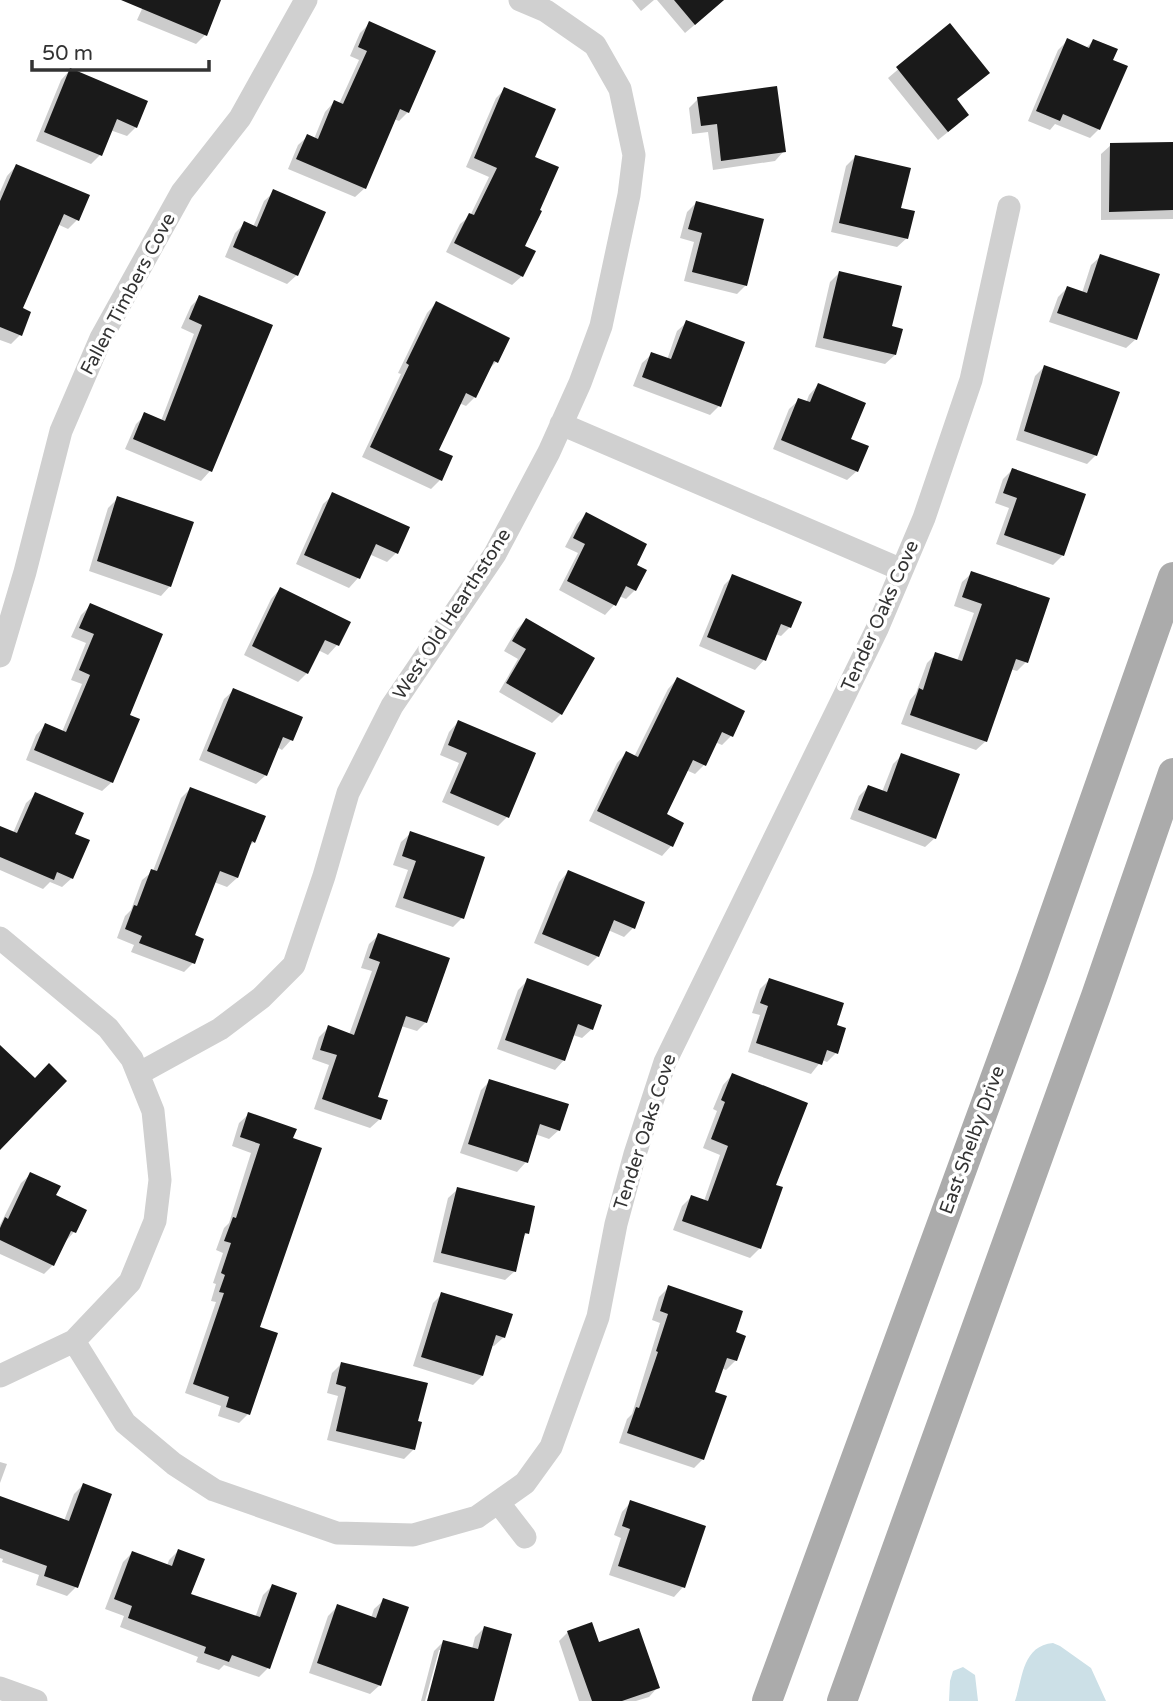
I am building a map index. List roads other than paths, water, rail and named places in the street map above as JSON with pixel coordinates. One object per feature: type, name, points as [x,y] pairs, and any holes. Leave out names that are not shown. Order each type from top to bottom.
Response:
[{"type":"main road","name":"East Shelby Drive","points":[[767,1701],[1033,975],[1173,577]]},
{"type":"main road","points":[[842,1701],[1096,996],[1173,773]]},
{"type":"street","name":"Fallen Timbers Cove","points":[[0,656],[25,572],[61,430],[101,338],[182,192],[240,118],[306,0]]},
{"type":"street","name":"West Old Hearthstone","points":[[138,1074],[220,1029],[261,998],[294,965],[348,793],[392,706],[495,554],[562,424],[601,326],[629,195],[634,155],[620,89],[595,45],[546,11],[520,0]]},
{"type":"street","name":"Tender Oaks Cove","points":[[74,1341],[125,1423],[174,1464],[214,1490],[337,1533],[413,1535],[477,1517],[525,1483],[551,1447],[598,1317],[616,1224],[665,1062],[877,629],[924,517],[971,380],[1009,206]]},
{"type":"street","points":[[562,424],[902,570]]},
{"type":"street","points":[[0,937],[108,1028],[132,1059],[153,1111],[160,1180],[155,1221],[130,1282],[74,1341],[0,1376]]},
{"type":"street","points":[[498,1502],[525,1537]]},
{"type":"street","points":[[0,1688],[36,1701]]}]
